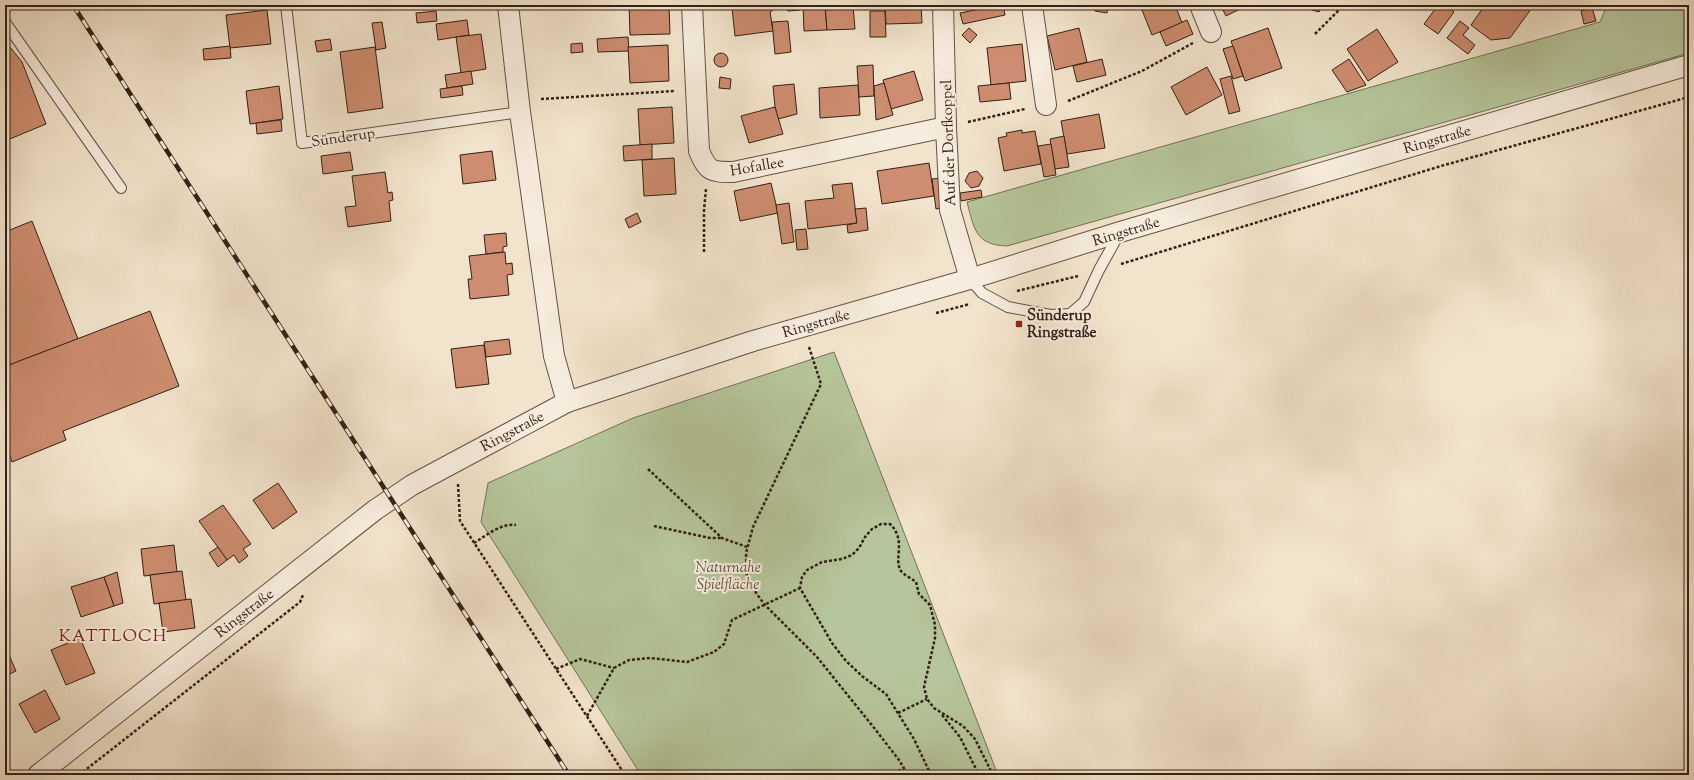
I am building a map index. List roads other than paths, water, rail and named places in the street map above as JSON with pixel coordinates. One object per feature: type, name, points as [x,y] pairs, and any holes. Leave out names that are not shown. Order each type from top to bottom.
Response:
[{"type":"street","points":[[508,5],[520,112],[554,356],[567,402]]},
{"type":"street","name":"Hofallee","points":[[692,5],[699,151],[705,166],[717,172],[733,172],[946,127]]},
{"type":"street","name":"Auf der Dorfkoppel","points":[[943,5],[950,210],[970,279]]},
{"type":"street","points":[[1032,5],[1046,104]]},
{"type":"street","points":[[1200,5],[1211,32]]},
{"type":"street","name":"Ringstraße","points":[[38,775],[375,510],[412,485],[567,402],[753,341],[970,279],[1120,232],[1689,65]]},
{"type":"lane","name":"Sünderup","points":[[286,5],[302,143],[520,112]]},
{"type":"lane","points":[[5,22],[121,188]]},
{"type":"lane","points":[[970,279],[982,293],[1008,307],[1051,315],[1070,314],[1084,302],[1099,270],[1120,232]]},
{"type":"railway","points":[[73,5],[569,775]]},
{"type":"place","name":"Sünderup Ringstraße","points":[[1019,324]]},
{"type":"district","name":"KATTLOCH","points":[[113,635]]},
{"type":"park label","name":"Naturnahe Spielfläche","points":[[728,576]]}]
